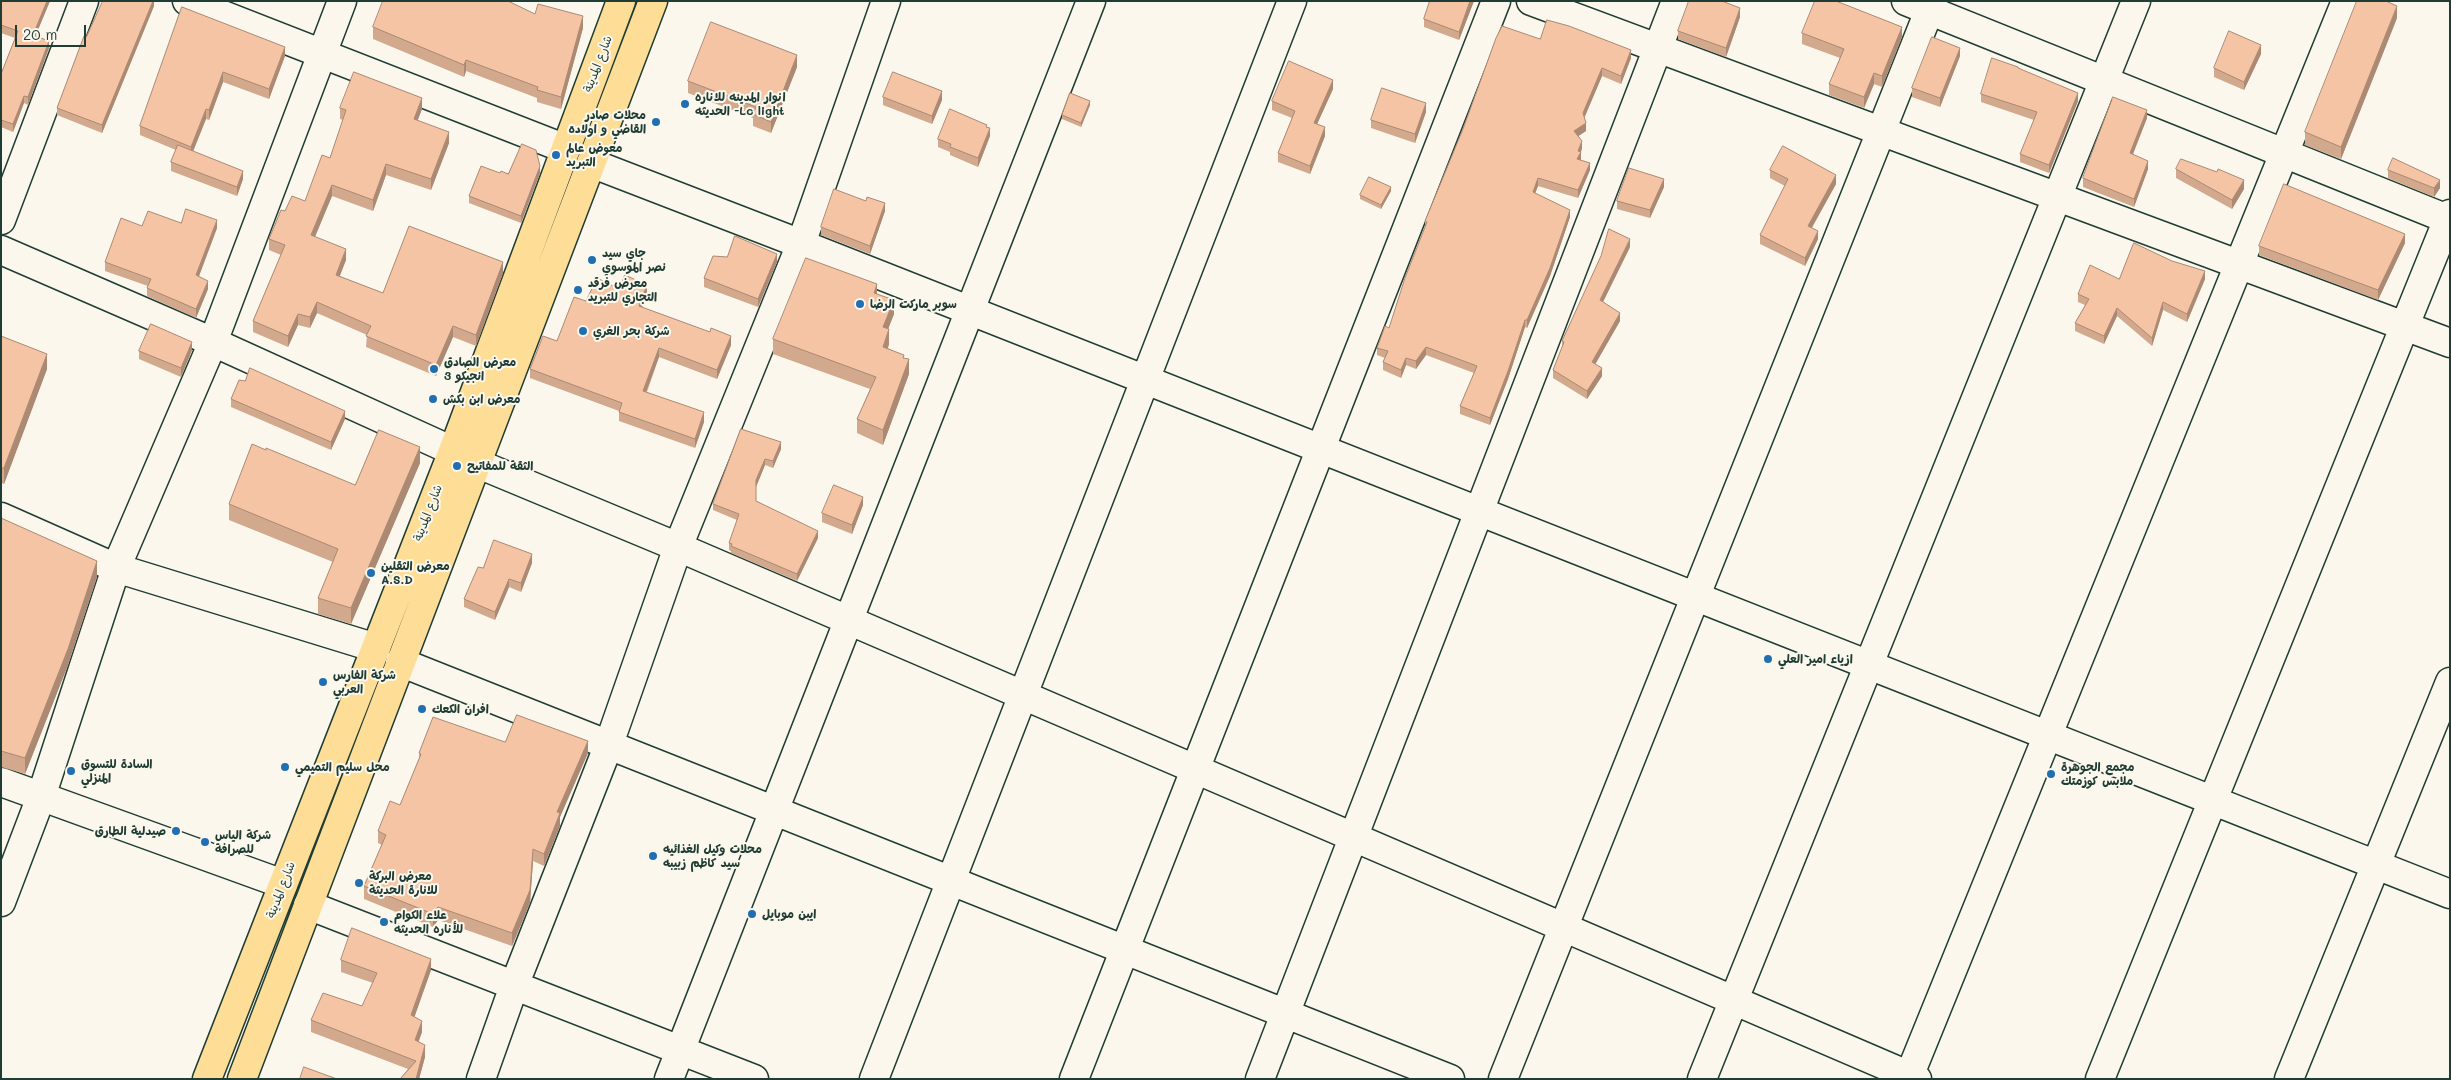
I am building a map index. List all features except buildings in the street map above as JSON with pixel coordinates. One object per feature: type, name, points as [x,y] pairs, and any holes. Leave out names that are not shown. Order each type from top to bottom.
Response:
[{"type":"main road","name":"شارع المدينة","points":[[207,1079],[452,451],[621,1]]},
{"type":"main road","points":[[242,1079],[653,1]]},
{"type":"street","points":[[1,220],[84,1]]},
{"type":"street","points":[[187,1],[566,149]]},
{"type":"street","points":[[1,902],[41,797],[116,568],[213,342],[342,1]]},
{"type":"street","points":[[481,1079],[514,986],[609,744],[678,546],[801,244],[886,1]]},
{"type":"street","points":[[669,1079],[1091,1]]},
{"type":"street","points":[[874,1079],[1292,1]]},
{"type":"street","points":[[1074,1079],[1496,1]]},
{"type":"street","points":[[1531,1],[2450,343]]},
{"type":"street","points":[[1260,1079],[1676,1]]},
{"type":"street","points":[[1702,1079],[2136,1]]},
{"type":"street","points":[[476,463],[678,546],[1911,1078],[2047,736],[2346,1]]},
{"type":"street","points":[[1504,1079],[1881,132],[1923,4],[2104,81],[2449,218],[2100,1079]]},
{"type":"street","points":[[591,163],[2450,894]]},
{"type":"street","points":[[1,250],[213,342],[452,451]]},
{"type":"street","points":[[1,517],[116,568],[376,648]]},
{"type":"street","points":[[400,662],[1450,1079]]},
{"type":"street","points":[[2289,1079],[2450,682]]},
{"type":"street","points":[[1,782],[283,884]]},
{"type":"street","points":[[308,905],[754,1079]]},
{"type":"place","name":"انوار المدينه للاناره الحديثه -Lc light","points":[[685,104]]},
{"type":"place","name":"محلات صادر القاضي و اولاده","points":[[656,122]]},
{"type":"place","name":"معوض عالم التبريد","points":[[556,155]]},
{"type":"place","name":"جاي سيد نصر الموسوي","points":[[592,260]]},
{"type":"place","name":"معرض فرقد التجاري للتبريد","points":[[578,290]]},
{"type":"place","name":"سوبر ماركت الرضا","points":[[860,304]]},
{"type":"place","name":"ِشركة بحر الغري","points":[[583,331]]},
{"type":"place","name":"معرض الصادق 3 انجيكو","points":[[434,369]]},
{"type":"place","name":"معرض ابن بكش","points":[[433,399]]},
{"type":"place","name":"الثقة للمفاتيح","points":[[457,466]]},
{"type":"place","name":"معرض الثقلين A.S.D","points":[[371,573]]},
{"type":"place","name":"ازياء امير العلي","points":[[1768,659]]},
{"type":"place","name":"شركة الفارس العربي","points":[[323,682]]},
{"type":"place","name":"افران الكعك","points":[[422,709]]},
{"type":"place","name":"محل سليم التميمي","points":[[285,767]]},
{"type":"place","name":"السادة للتسوق المنزلي","points":[[71,771]]},
{"type":"place","name":"مجمع الجوهرة ملابس كوزمتك","points":[[2051,774]]},
{"type":"place","name":"صيدلية الطارق","points":[[176,831]]},
{"type":"place","name":"شركة الياس للصرافة","points":[[205,842]]},
{"type":"place","name":"محلات وكيل الغذائيه سيد كاظم زبيبه","points":[[653,856]]},
{"type":"place","name":"معرض البركة للانارة الحديثة","points":[[359,883]]},
{"type":"place","name":"ايبن موبايل","points":[[752,914]]},
{"type":"place","name":"علاء الكوام للأناره الحديثه","points":[[384,922]]}]
